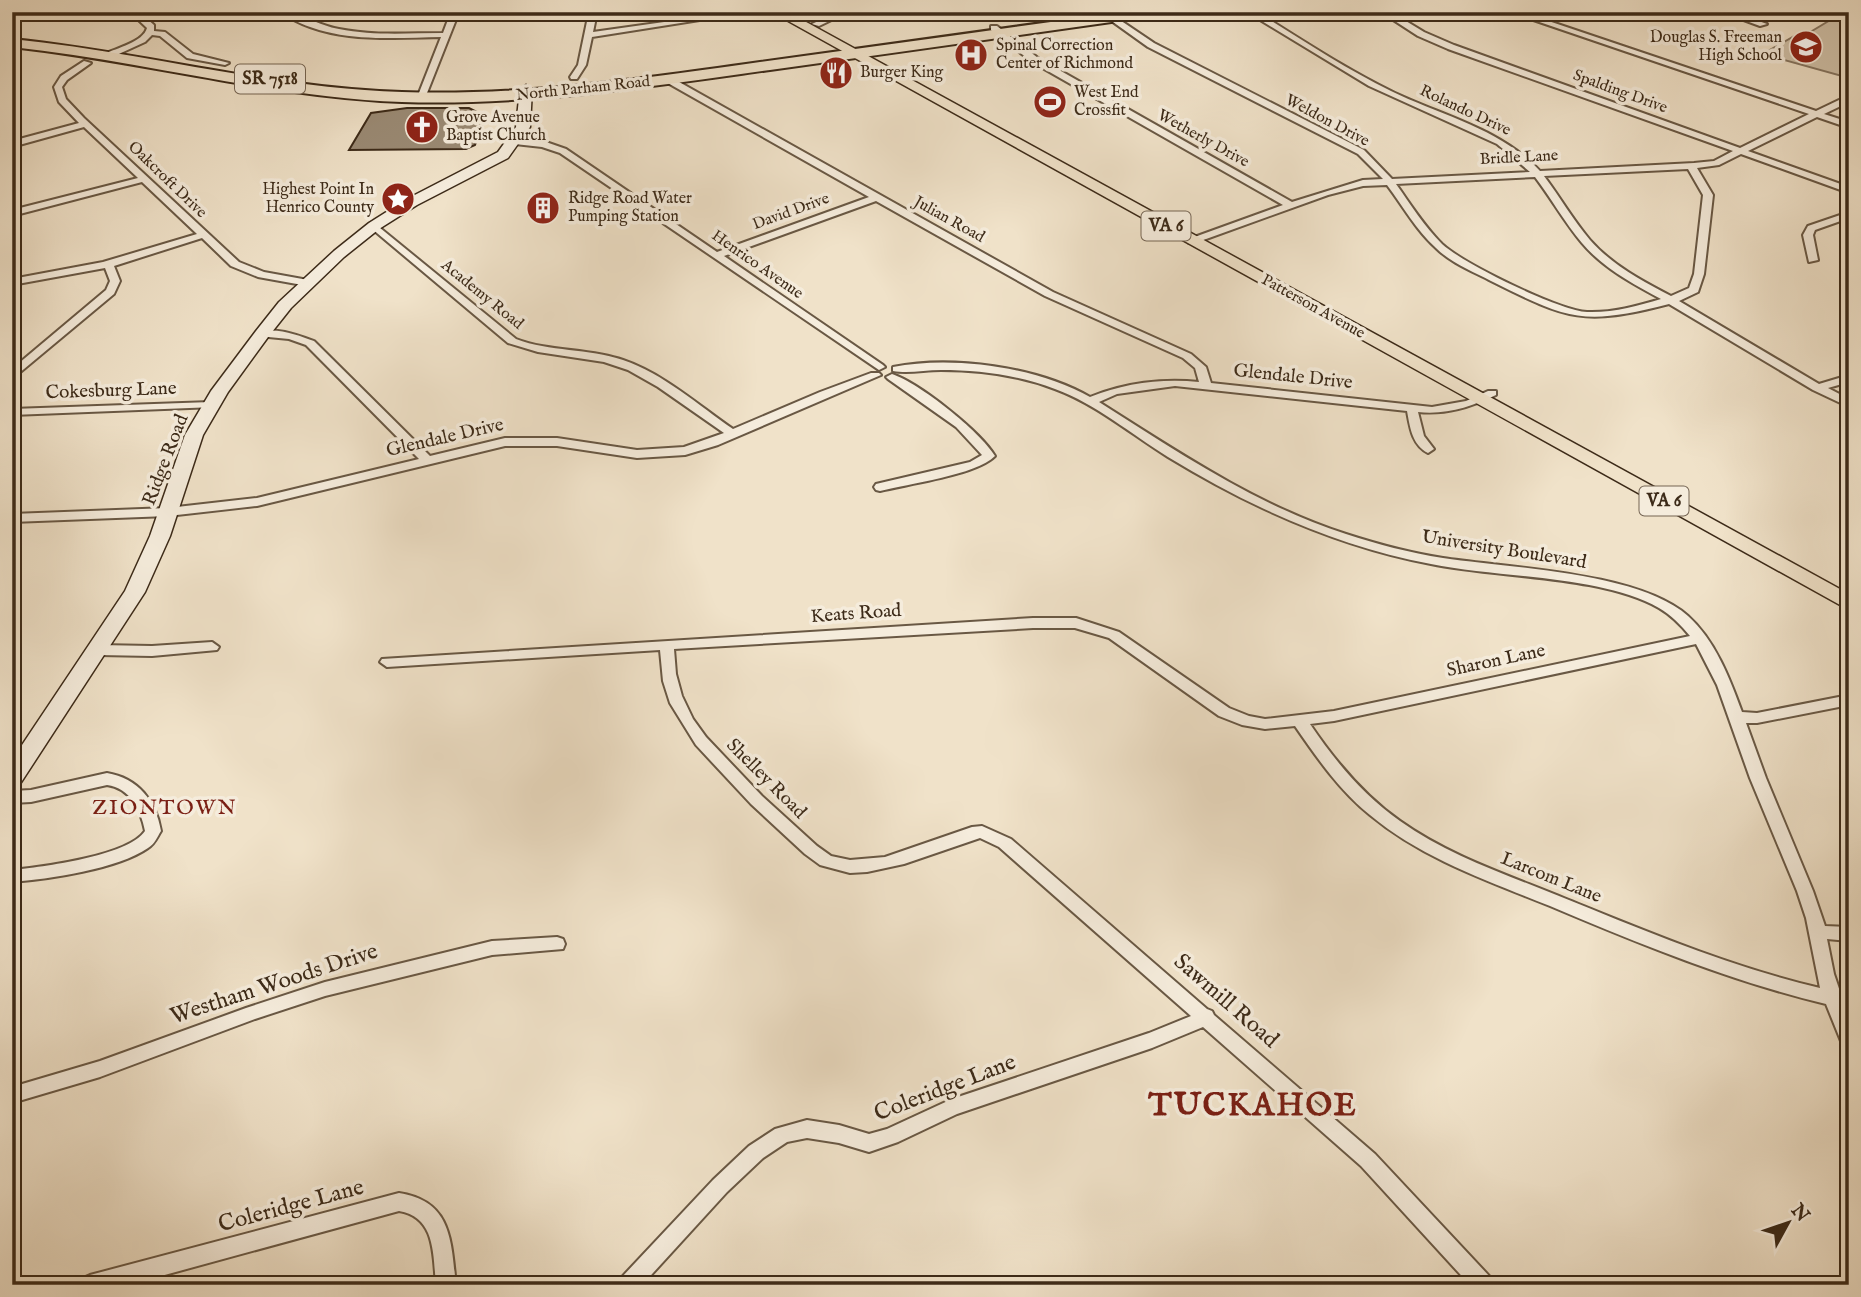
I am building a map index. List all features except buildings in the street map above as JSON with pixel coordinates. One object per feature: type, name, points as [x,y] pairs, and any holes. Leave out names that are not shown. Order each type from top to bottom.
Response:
[{"type":"highway","name":"North Parham Road","points":[[521,92],[663,78],[1108,14],[1154,12]]},
{"type":"highway","name":"North Parham Road","points":[[12,37],[61,41],[287,88],[423,95],[562,93],[663,78]]},
{"type":"highway","name":"North Parham Road","points":[[12,43],[113,53]]},
{"type":"highway","points":[[524,115],[533,102],[562,93]]},
{"type":"main road","name":"Patterson Avenue","points":[[778,12],[855,50],[1486,396],[1849,587]]},
{"type":"main road","name":"Patterson Avenue","points":[[794,12],[855,50]]},
{"type":"main road","name":"Patterson Avenue","points":[[1486,396],[1849,603]]},
{"type":"street","points":[[134,12],[151,27],[150,33]]},
{"type":"street","points":[[285,12],[302,22],[338,31],[374,35],[446,35]]},
{"type":"street","points":[[423,95],[455,12]]},
{"type":"street","points":[[574,77],[582,65],[593,12]]},
{"type":"street","points":[[816,24],[844,12]]},
{"type":"street","name":"Rolando Drive","points":[[1251,12],[1385,91],[1504,145],[1536,173],[1583,238],[1622,273],[1817,388],[1849,404]]},
{"type":"street","name":"Spalding Drive","points":[[1385,12],[1421,34],[1451,47],[1849,190]]},
{"type":"street","points":[[1514,12],[1849,125]]},
{"type":"street","points":[[1726,12],[1763,24]]},
{"type":"street","name":"Weldon Drive","points":[[1108,14],[1161,50],[1361,152],[1388,181],[1436,244],[1450,255],[1551,306],[1590,317],[1615,315],[1687,295],[1698,285],[1708,195],[1691,166]]},
{"type":"street","points":[[590,35],[721,16]]},
{"type":"street","name":"Wetherly Drive","points":[[997,31],[1035,60],[1293,206]]},
{"type":"street","points":[[113,53],[150,33],[162,34],[190,57],[225,63]]},
{"type":"street","name":"Oakcroft Drive","points":[[87,63],[64,78],[58,87],[62,100],[202,235],[244,270],[308,284]]},
{"type":"street","name":"Julian Road","points":[[663,78],[1049,294],[1187,356],[1200,367],[1206,387]]},
{"type":"street","points":[[510,140],[523,127],[521,92]]},
{"type":"street","points":[[510,140],[521,92]]},
{"type":"street","name":"Bridle Lane","points":[[1199,239],[1344,187],[1388,181],[1716,163],[1842,102]]},
{"type":"street","points":[[12,144],[86,124]]},
{"type":"street","name":"Ridge Road","points":[[12,778],[99,650],[145,573],[187,453],[211,405],[261,334],[308,284],[374,226],[403,207],[503,155],[510,140]]},
{"type":"street","name":"Henrico Avenue","points":[[510,140],[543,144],[563,151],[877,371]]},
{"type":"street","points":[[12,214],[144,179]]},
{"type":"street","name":"David Drive","points":[[716,256],[877,197]]},
{"type":"street","points":[[1813,260],[1808,235],[1811,228],[1849,215]]},
{"type":"street","name":"Academy Road","points":[[374,226],[512,341],[533,349],[607,360],[627,366],[732,434]]},
{"type":"street","points":[[12,282],[108,264],[202,235]]},
{"type":"street","points":[[12,376],[110,292],[115,281],[108,264]]},
{"type":"street","points":[[261,334],[290,336],[310,343],[426,459]]},
{"type":"street","name":"University Boulevard","points":[[877,371],[889,366],[895,373],[939,366],[1003,372],[1060,387],[1090,402],[1196,469],[1244,495],[1313,526],[1362,543],[1435,561],[1609,586],[1637,593],[1663,604],[1677,614],[1699,639],[1718,672],[1799,877],[1817,932],[1832,998],[1849,1041]]},
{"type":"street","name":"Glendale Drive","points":[[12,518],[168,512],[257,502],[488,445],[539,440],[632,453],[661,453],[701,447],[877,371]]},
{"type":"street","points":[[880,487],[974,465],[988,458],[987,450],[980,442],[895,373]]},
{"type":"street","points":[[1817,388],[1849,378]]},
{"type":"street","name":"Glendale Drive","points":[[1090,402],[1114,391],[1175,383],[1412,409],[1456,408],[1486,396]]},
{"type":"street","name":"Cokesburg Lane","points":[[12,412],[211,405]]},
{"type":"street","points":[[1412,409],[1418,437],[1428,449]]},
{"type":"street","name":"Keats Road","points":[[387,662],[1033,622],[1076,624],[1100,629],[1126,642],[1232,716],[1265,724],[1300,721]]},
{"type":"street","name":"Sharon Lane","points":[[1300,721],[1699,639]]},
{"type":"street","name":"Shelley Road","points":[[667,645],[667,663],[674,694],[683,716],[699,738],[811,850],[825,860],[841,866],[860,867],[900,857]]},
{"type":"street","points":[[99,650],[212,648]]},
{"type":"street","points":[[1736,717],[1757,718],[1849,700]]},
{"type":"street","name":"Larcom Lane","points":[[1300,721],[1335,769],[1369,805],[1395,826],[1455,860],[1689,955],[1800,991],[1832,998]]},
{"type":"street","points":[[12,797],[31,796],[107,779],[118,780],[145,803],[152,815],[153,831],[144,844],[124,853],[70,867],[12,876]]},
{"type":"street","name":"Sawmill Road","points":[[900,857],[972,833],[982,832],[1005,843],[1368,1160],[1484,1285]]},
{"type":"street","points":[[1817,932],[1849,934]]},
{"type":"street","name":"Westham Woods Drive","points":[[12,1095],[100,1069],[325,989],[492,948],[557,944]]},
{"type":"street","name":"Coleridge Lane","points":[[628,1285],[720,1186],[756,1152],[782,1135],[807,1129],[839,1133],[869,1143],[891,1136],[952,1107],[1152,1040],[1189,1026],[1206,1016]]},
{"type":"street","name":"Coleridge Lane","points":[[90,1285],[399,1202],[409,1202],[419,1205],[430,1214],[437,1227],[446,1285]]},
{"type":"shaded area","points":[[1837,16],[1849,17],[1849,78],[1763,54],[1796,35],[1802,37]]},
{"type":"place","name":"Douglas S. Freeman High School","points":[[1806,47]]},
{"type":"place","name":"Spinal Correction Center of Richmond","points":[[971,55]]},
{"type":"place","name":"Burger King","points":[[836,73]]},
{"type":"place","name":"West End Crossfit","points":[[1050,102]]},
{"type":"place","name":"Grove Avenue Baptist Church","points":[[422,127]]},
{"type":"place","name":"Highest Point In Henrico County","points":[[398,199]]},
{"type":"place","name":"Ridge Road Water Pumping Station","points":[[543,208]]},
{"type":"district","name":"ZIONTOWN","points":[[165,808]]},
{"type":"district","name":"TUCKAHOE","points":[[1253,1106]]}]
